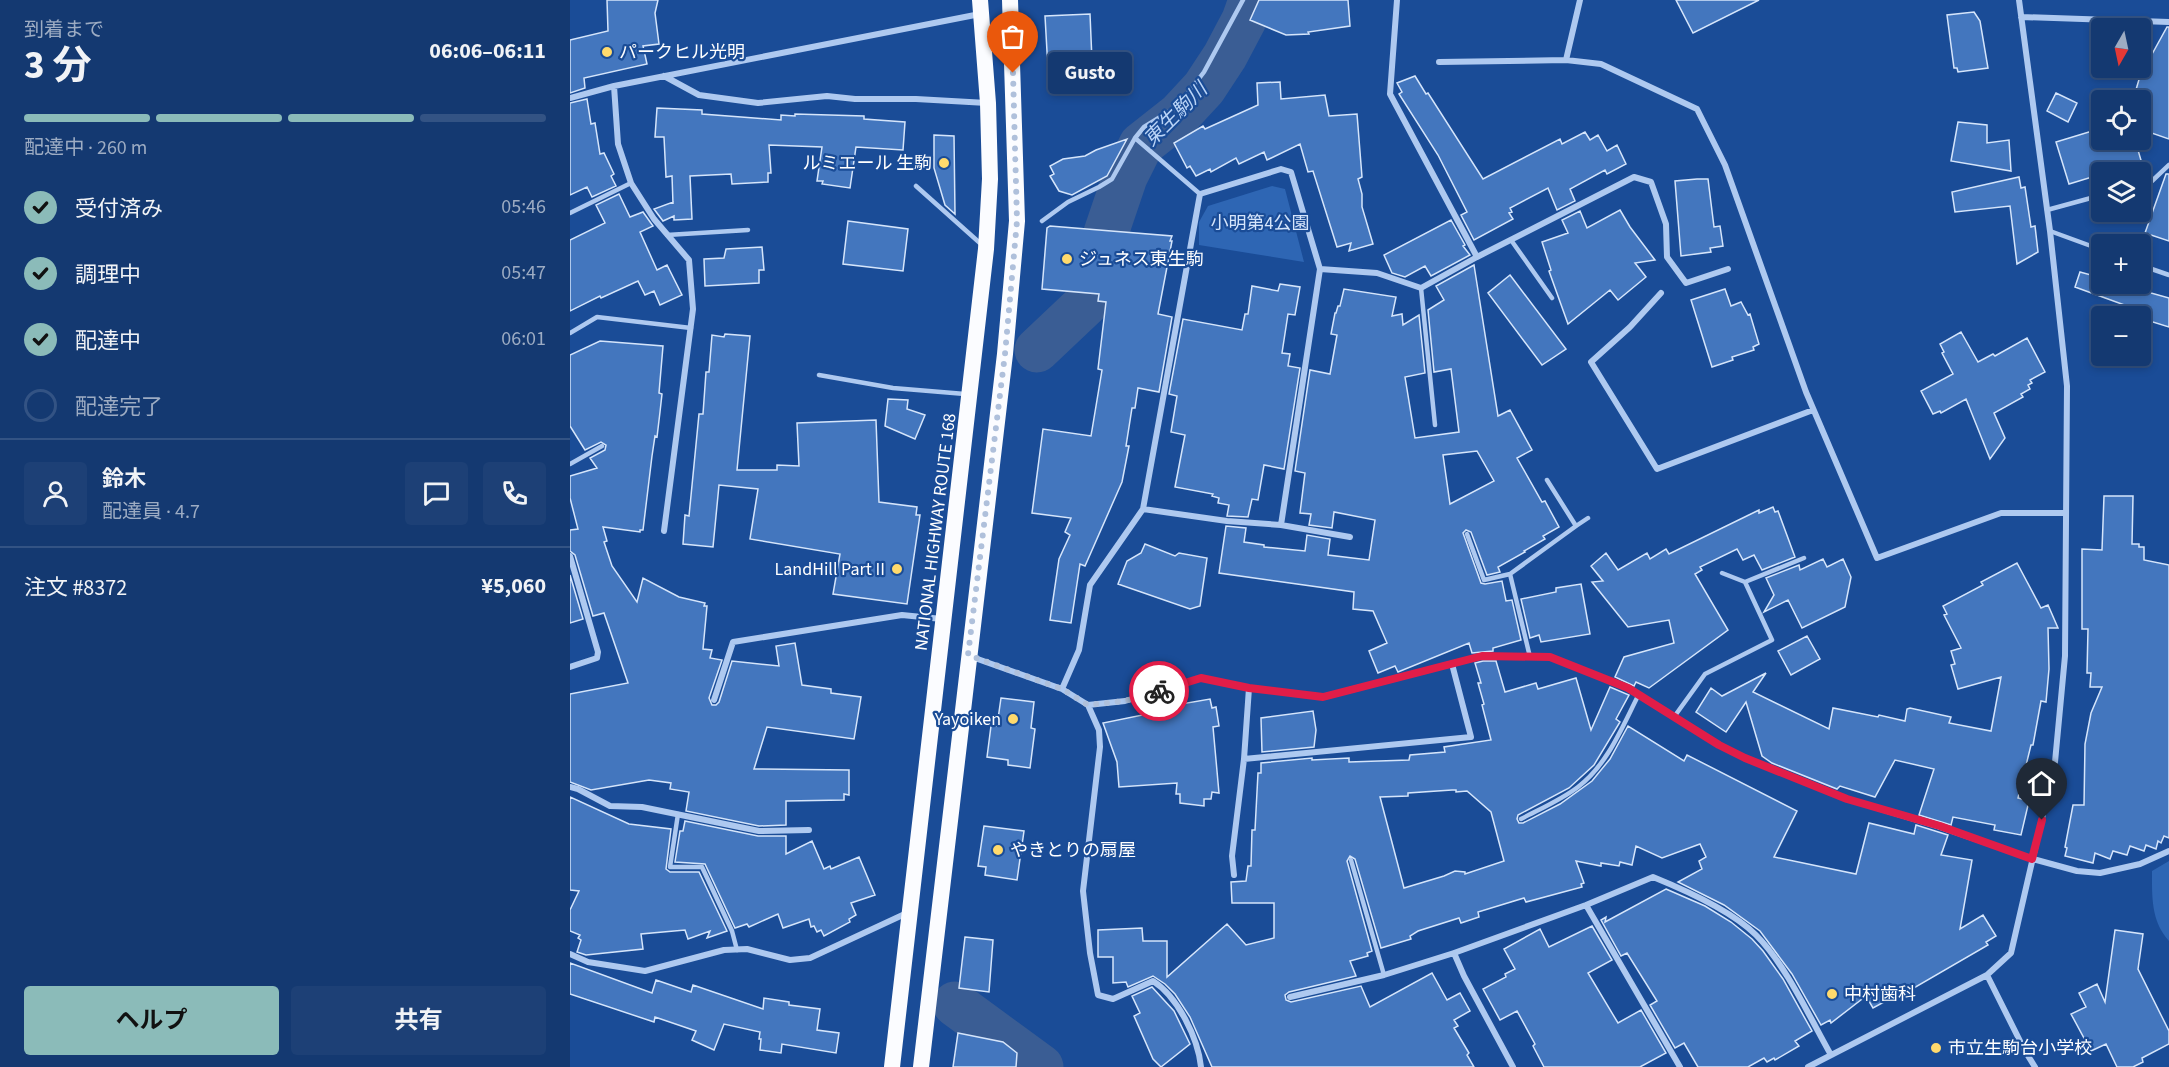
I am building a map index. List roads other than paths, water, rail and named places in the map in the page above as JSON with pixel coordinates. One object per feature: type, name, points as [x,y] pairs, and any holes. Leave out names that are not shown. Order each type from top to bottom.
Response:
[{"type":"highway","points":[[921,1067],[1005,354],[1017,221],[1010,0]]},
{"type":"highway","name":"NATIONAL HIGHWAY ROUTE 168","points":[[892,1067],[986,249],[990,179],[988,103],[980,7]]},
{"type":"street","points":[[1397,0],[1390,94],[1477,257]]},
{"type":"street","points":[[1566,60],[1580,0]]},
{"type":"street","points":[[1808,1067],[1987,975],[2011,953],[2055,762],[2062,709],[2065,656],[2067,386],[2050,231],[2019,0]]},
{"type":"street","points":[[570,98],[614,86],[980,7]]},
{"type":"street","points":[[2021,17],[2169,22]]},
{"type":"street","points":[[1439,62],[1566,60],[1601,64],[1697,108],[1725,165],[1814,410],[1877,558],[2001,513],[2066,513]]},
{"type":"street","points":[[664,76],[699,95],[758,103],[826,96],[988,103]]},
{"type":"street","points":[[614,86],[618,144],[632,183],[654,219],[689,260],[693,309],[664,531]]},
{"type":"street","points":[[1062,689],[1079,650],[1090,585],[1143,508],[1200,194],[1281,169],[1291,172],[1320,269],[1281,525]]},
{"type":"street","points":[[1320,269],[1377,273],[1421,288],[1634,177],[1651,182],[1665,224],[1667,257],[1686,283],[1728,269]]},
{"type":"street","points":[[1661,293],[1630,327],[1591,362],[1657,469],[1814,410]]},
{"type":"street","points":[[1143,508],[1227,521],[1281,525],[1350,537]]},
{"type":"street","points":[[570,556],[598,652],[597,658],[570,667]]},
{"type":"street","points":[[714,700],[733,642],[902,615],[944,619]]},
{"type":"street","points":[[968,655],[1062,689],[1088,705],[1099,730],[1100,747],[1083,891],[1090,953],[1098,996],[1113,999],[1153,981],[1159,984],[1181,1011],[1200,1056],[1201,1067]]},
{"type":"street","points":[[1088,705],[1125,701],[1201,678],[1249,688],[1323,697],[1482,656],[1550,657],[1628,688],[1745,758],[1847,799],[1940,826],[2032,859],[2077,871],[2100,873],[2140,864],[2169,851]]},
{"type":"street","points":[[1244,759],[1471,737],[1452,664]]},
{"type":"street","points":[[1234,875],[1232,856],[1244,759],[1249,688]]},
{"type":"street","points":[[570,787],[610,806],[642,807],[759,831],[809,830]]},
{"type":"street","points":[[1290,998],[1384,975],[1454,952],[1586,905],[1653,877],[1718,907],[1756,934],[1780,966],[1832,1055]]},
{"type":"street","points":[[1586,905],[1680,1067]]},
{"type":"street","points":[[570,954],[588,962],[645,971],[724,950],[747,949],[790,960],[810,958],[909,912]]},
{"type":"street","points":[[1454,952],[1464,976],[1513,1067]]},
{"type":"street","points":[[1987,975],[2035,1067]]},
{"type":"lane","points":[[1042,221],[1068,202],[1100,188],[1112,179],[1135,138],[1144,127],[1178,106],[1191,90],[1204,72],[1243,0]]},
{"type":"lane","points":[[1135,138],[1200,194]]},
{"type":"lane","points":[[2151,181],[2169,165]]},
{"type":"lane","points":[[570,213],[632,183]]},
{"type":"lane","points":[[916,186],[986,249]]},
{"type":"lane","points":[[2047,210],[2091,198]]},
{"type":"lane","points":[[667,235],[748,230]]},
{"type":"lane","points":[[2050,231],[2091,246]]},
{"type":"lane","points":[[1511,240],[1552,298]]},
{"type":"lane","points":[[2151,269],[2169,275]]},
{"type":"lane","points":[[1421,288],[1435,424]]},
{"type":"lane","points":[[570,333],[597,317],[691,328]]},
{"type":"lane","points":[[819,375],[894,388],[971,394]]},
{"type":"lane","points":[[570,464],[602,446]]},
{"type":"lane","points":[[1547,480],[1576,526]]},
{"type":"lane","points":[[1467,534],[1484,580],[1510,574],[1588,518]]},
{"type":"lane","points":[[1722,573],[1745,582],[1804,558]]},
{"type":"lane","points":[[1510,574],[1530,657]]},
{"type":"lane","points":[[1674,717],[1705,674],[1772,640],[1745,582]]},
{"type":"lane","points":[[1521,819],[1578,788],[1599,767],[1639,694]]},
{"type":"lane","points":[[678,814],[670,867],[702,867],[732,931],[737,950]]},
{"type":"lane","points":[[1351,860],[1384,975]]},
{"type":"waterway","name":"東生駒川","points":[[1037,350],[1092,298],[1106,233],[1125,177],[1141,145],[1179,115],[1204,88],[1225,56],[1244,20],[1251,0]]},
{"type":"waterway","name":"東生駒川","points":[[955,1004],[1041,1067]]},
{"type":"place","name":"パークヒル光明","points":[[607,52]]},
{"type":"place","name":"Gusto","points":[[1013,73]]},
{"type":"place","name":"ルミエール 生駒","points":[[944,163]]},
{"type":"place","name":"ジュネス東生駒","points":[[1067,259]]},
{"type":"place","name":"LandHill Part II","points":[[897,569]]},
{"type":"place","name":"Yayoiken","points":[[1013,719]]},
{"type":"place","name":"やきとりの扇屋","points":[[998,850]]},
{"type":"place","name":"中村歯科","points":[[1832,994]]},
{"type":"place","name":"市立生駒台小学校","points":[[1936,1048]]},
{"type":"park label","name":"小明第4公園","points":[[1260,223]]}]
